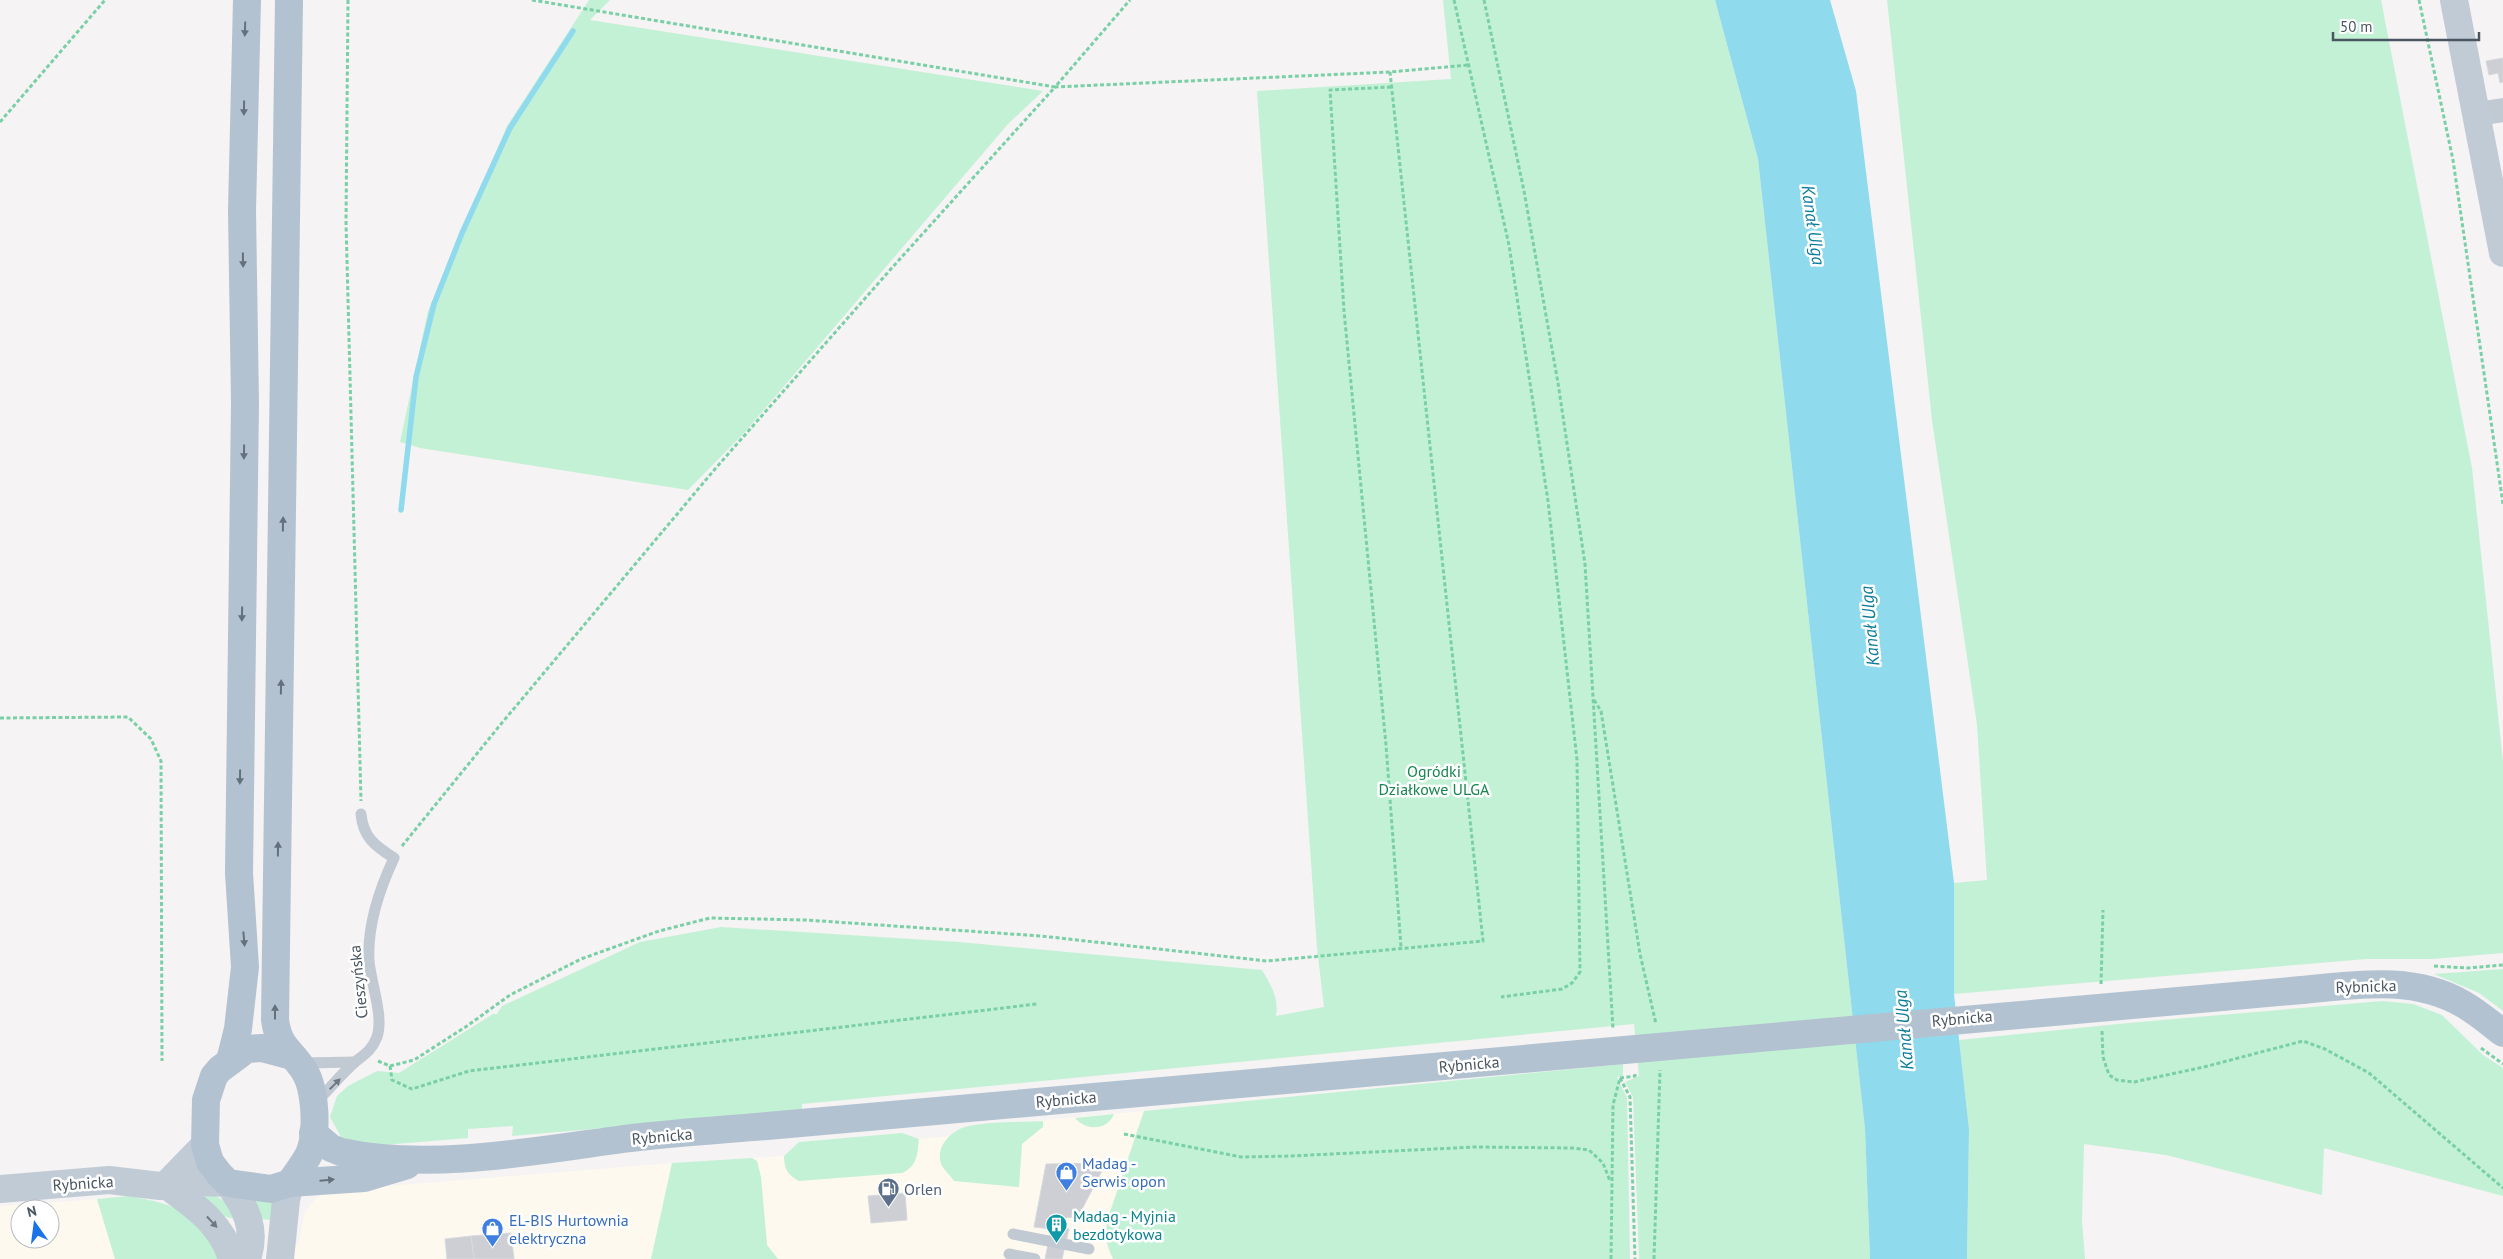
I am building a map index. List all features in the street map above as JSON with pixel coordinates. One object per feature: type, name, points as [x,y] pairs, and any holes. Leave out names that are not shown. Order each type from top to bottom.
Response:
[{"type":"main road","points":[[230,1061],[238,1029],[245,968],[239,873],[245,403],[242,211],[247,0]]},
{"type":"main road","points":[[289,0],[275,1011],[278,1036],[296,1060],[311,1085],[314,1105],[313,1133],[308,1154],[290,1184],[262,1189],[228,1183],[215,1169],[205,1145],[207,1091],[214,1076],[247,1049],[254,1048],[296,1060]]},
{"type":"main road","name":"Rybnicka","points":[[290,1184],[364,1178],[423,1161],[548,1150],[626,1139],[1969,1018],[2376,984],[2417,986],[2433,990],[2462,1004],[2503,1034]]},
{"type":"main road","name":"Rybnicka","points":[[313,1133],[331,1148],[341,1152],[423,1161]]},
{"type":"street","points":[[2454,0],[2503,253]]},
{"type":"street","points":[[2477,114],[2503,110]]},
{"type":"street","points":[[205,1145],[166,1185],[217,1226],[226,1242],[232,1259]]},
{"type":"street","name":"Rybnicka","points":[[0,1189],[109,1180],[166,1185],[200,1182],[228,1183]]},
{"type":"street","points":[[228,1183],[245,1206],[250,1223],[247,1259]]},
{"type":"street","points":[[280,1259],[286,1200],[290,1184]]},
{"type":"lane","points":[[361,814],[362,827],[370,840],[394,858]]},
{"type":"lane","name":"Cieszyńska","points":[[314,1105],[360,1059],[374,1042],[379,1027],[369,959],[370,932],[377,901],[394,858]]},
{"type":"lane","points":[[296,1060],[360,1059]]},
{"type":"lane","points":[[1013,1234],[1089,1248]]},
{"type":"lane","points":[[1009,1254],[1035,1259]]},
{"type":"path","points":[[0,122],[106,0]]},
{"type":"path","points":[[348,0],[346,222],[361,814]]},
{"type":"path","points":[[532,0],[1055,87],[1390,72],[1468,65]]},
{"type":"path","points":[[394,858],[426,815],[715,469],[1130,0]]},
{"type":"path","points":[[1454,0],[1509,245],[1548,501],[1577,760],[1580,972],[1572,983],[1562,990],[1501,997]]},
{"type":"path","points":[[1484,0],[1522,181],[1558,383],[1584,564],[1594,700],[1613,1032]]},
{"type":"path","points":[[2419,0],[2453,160],[2503,504]]},
{"type":"path","points":[[360,1059],[390,1066],[414,1060],[467,1026],[510,994],[581,958],[659,931],[710,918],[806,920],[1041,936],[1267,961],[1401,947],[1483,941],[1390,72]]},
{"type":"path","points":[[1391,86],[1330,90],[1344,311],[1386,745],[1401,947]]},
{"type":"path","points":[[1594,700],[1601,711],[1654,1046],[1654,1259]]},
{"type":"path","points":[[0,718],[128,717],[151,739],[161,761],[162,1061]]},
{"type":"path","points":[[2101,992],[2103,910]]},
{"type":"path","points":[[390,1066],[392,1080],[412,1089],[469,1071],[1037,1004]]},
{"type":"path","points":[[2102,1029],[2103,1057],[2109,1075],[2117,1080],[2126,1081],[2156,1078],[2303,1041],[2325,1049],[2369,1073],[2503,1188]]},
{"type":"path","points":[[2478,1045],[2503,1064]]},
{"type":"path","points":[[1611,1259],[1610,1181],[1614,1154],[1614,1105],[1620,1078],[1630,1098],[1635,1259]]},
{"type":"path","points":[[1124,1134],[1241,1156],[1291,1156],[1475,1147],[1572,1148],[1588,1150],[1596,1156],[1603,1163],[1610,1181]]},
{"type":"shaded area","points":[[1144,1111],[1105,1229],[1107,1247],[1113,1259],[778,1259],[767,1245],[761,1177],[757,1161],[752,1158],[784,1156],[799,1142],[902,1133],[919,1139],[949,1136],[965,1127]]},
{"type":"shaded area","points":[[672,1163],[651,1259],[291,1259],[293,1246],[298,1245],[305,1212],[314,1200],[326,1191]]},
{"type":"shaded area","points":[[97,1199],[115,1259],[0,1259],[0,1206],[10,1205],[10,1249],[60,1249],[60,1202]]},
{"type":"green space","points":[[589,0],[610,0],[590,20],[1043,91],[1008,124],[744,433],[688,490],[420,448],[400,442],[428,311],[507,126]]},
{"type":"green space","name":"Ogródki Działkowe ULGA","points":[[1443,0],[1715,0],[1758,159],[1865,1129],[1870,1259],[1639,1259],[1633,1097],[1625,1082],[1639,1076],[1634,1024],[802,1104],[802,1111],[512,1136],[513,1126],[468,1129],[468,1138],[359,1147],[341,1137],[330,1117],[337,1096],[348,1086],[377,1071],[399,1073],[493,1014],[497,1014],[502,1006],[640,942],[721,927],[959,942],[1262,970],[1275,997],[1276,1016],[1324,1007],[1317,948],[1257,91],[1451,79]]},
{"type":"green space","points":[[1887,0],[2381,0],[2472,468],[2503,762],[2503,953],[2433,959],[2366,959],[1954,994],[1954,883],[1987,880],[1977,725],[1932,420]]},
{"type":"green space","points":[[2503,969],[2503,1011],[2479,993],[2434,974]]},
{"type":"green space","points":[[2382,1001],[2413,1004],[2442,1015],[2483,1055],[2503,1068],[2503,1196],[2324,1148],[2322,1195],[2166,1155],[2084,1144],[2082,1221],[2085,1259],[1967,1259],[1969,1129],[1959,1040]]},
{"type":"green space","points":[[1623,1064],[1623,1076],[1617,1077],[1627,1098],[1630,1259],[1113,1259],[1107,1243],[1107,1221],[1144,1111]]},
{"type":"green space","points":[[1114,1114],[1106,1124],[1096,1127],[1085,1125],[1075,1118]]},
{"type":"green space","points":[[1043,1121],[1043,1127],[1022,1144],[1019,1187],[954,1181],[942,1166],[940,1153],[942,1148],[949,1137],[959,1129],[982,1124]]},
{"type":"green space","points":[[902,1133],[919,1139],[914,1163],[902,1173],[799,1181],[789,1174],[785,1165],[784,1156],[799,1142]]},
{"type":"green space","points":[[752,1158],[757,1161],[761,1177],[767,1245],[778,1259],[651,1259],[672,1163]]},
{"type":"green space","points":[[200,1191],[223,1200],[239,1219],[226,1217],[210,1208]]},
{"type":"green space","points":[[129,1196],[163,1203],[185,1214],[203,1231],[222,1259],[115,1259],[97,1199]]},
{"type":"green space","points":[[275,1197],[273,1220],[260,1219],[252,1200]]},
{"type":"water","name":"Kanał Ulga","points":[[1715,0],[1830,0],[1856,91],[1954,883],[1954,994],[1969,1129],[1967,1259],[1870,1259],[1865,1129],[1758,159]]},
{"type":"building","points":[[2503,58],[2503,82],[2500,83],[2498,73],[2489,75],[2486,61]]},
{"type":"building","name":"Madag - Serwis opon","points":[[1106,1163],[1078,1217],[1057,1218],[1051,1229],[1034,1227],[1046,1164]]},
{"type":"building","name":"Orlen","points":[[905,1193],[907,1220],[871,1223],[868,1196]]},
{"type":"building","name":"Madag - Myjnia bezdotykowa","points":[[1059,1225],[1069,1229],[1062,1259],[1045,1259],[1051,1229]]},
{"type":"building","name":"EL-BIS Hurtownia elektryczna","points":[[511,1233],[514,1259],[474,1259],[471,1236]]},
{"type":"building","points":[[471,1236],[474,1259],[447,1259],[445,1239]]},
{"type":"waterway","points":[[401,510],[416,377],[434,304],[462,233],[510,128],[573,31]]},
{"type":"place","name":"Madag - Serwis opon","points":[[1066,1191]]},
{"type":"place","name":"Orlen","points":[[888,1208]]},
{"type":"place","name":"Madag - Myjnia bezdotykowa","points":[[1057,1244]]},
{"type":"place","name":"EL-BIS Hurtownia elektryczna","points":[[493,1248]]}]
